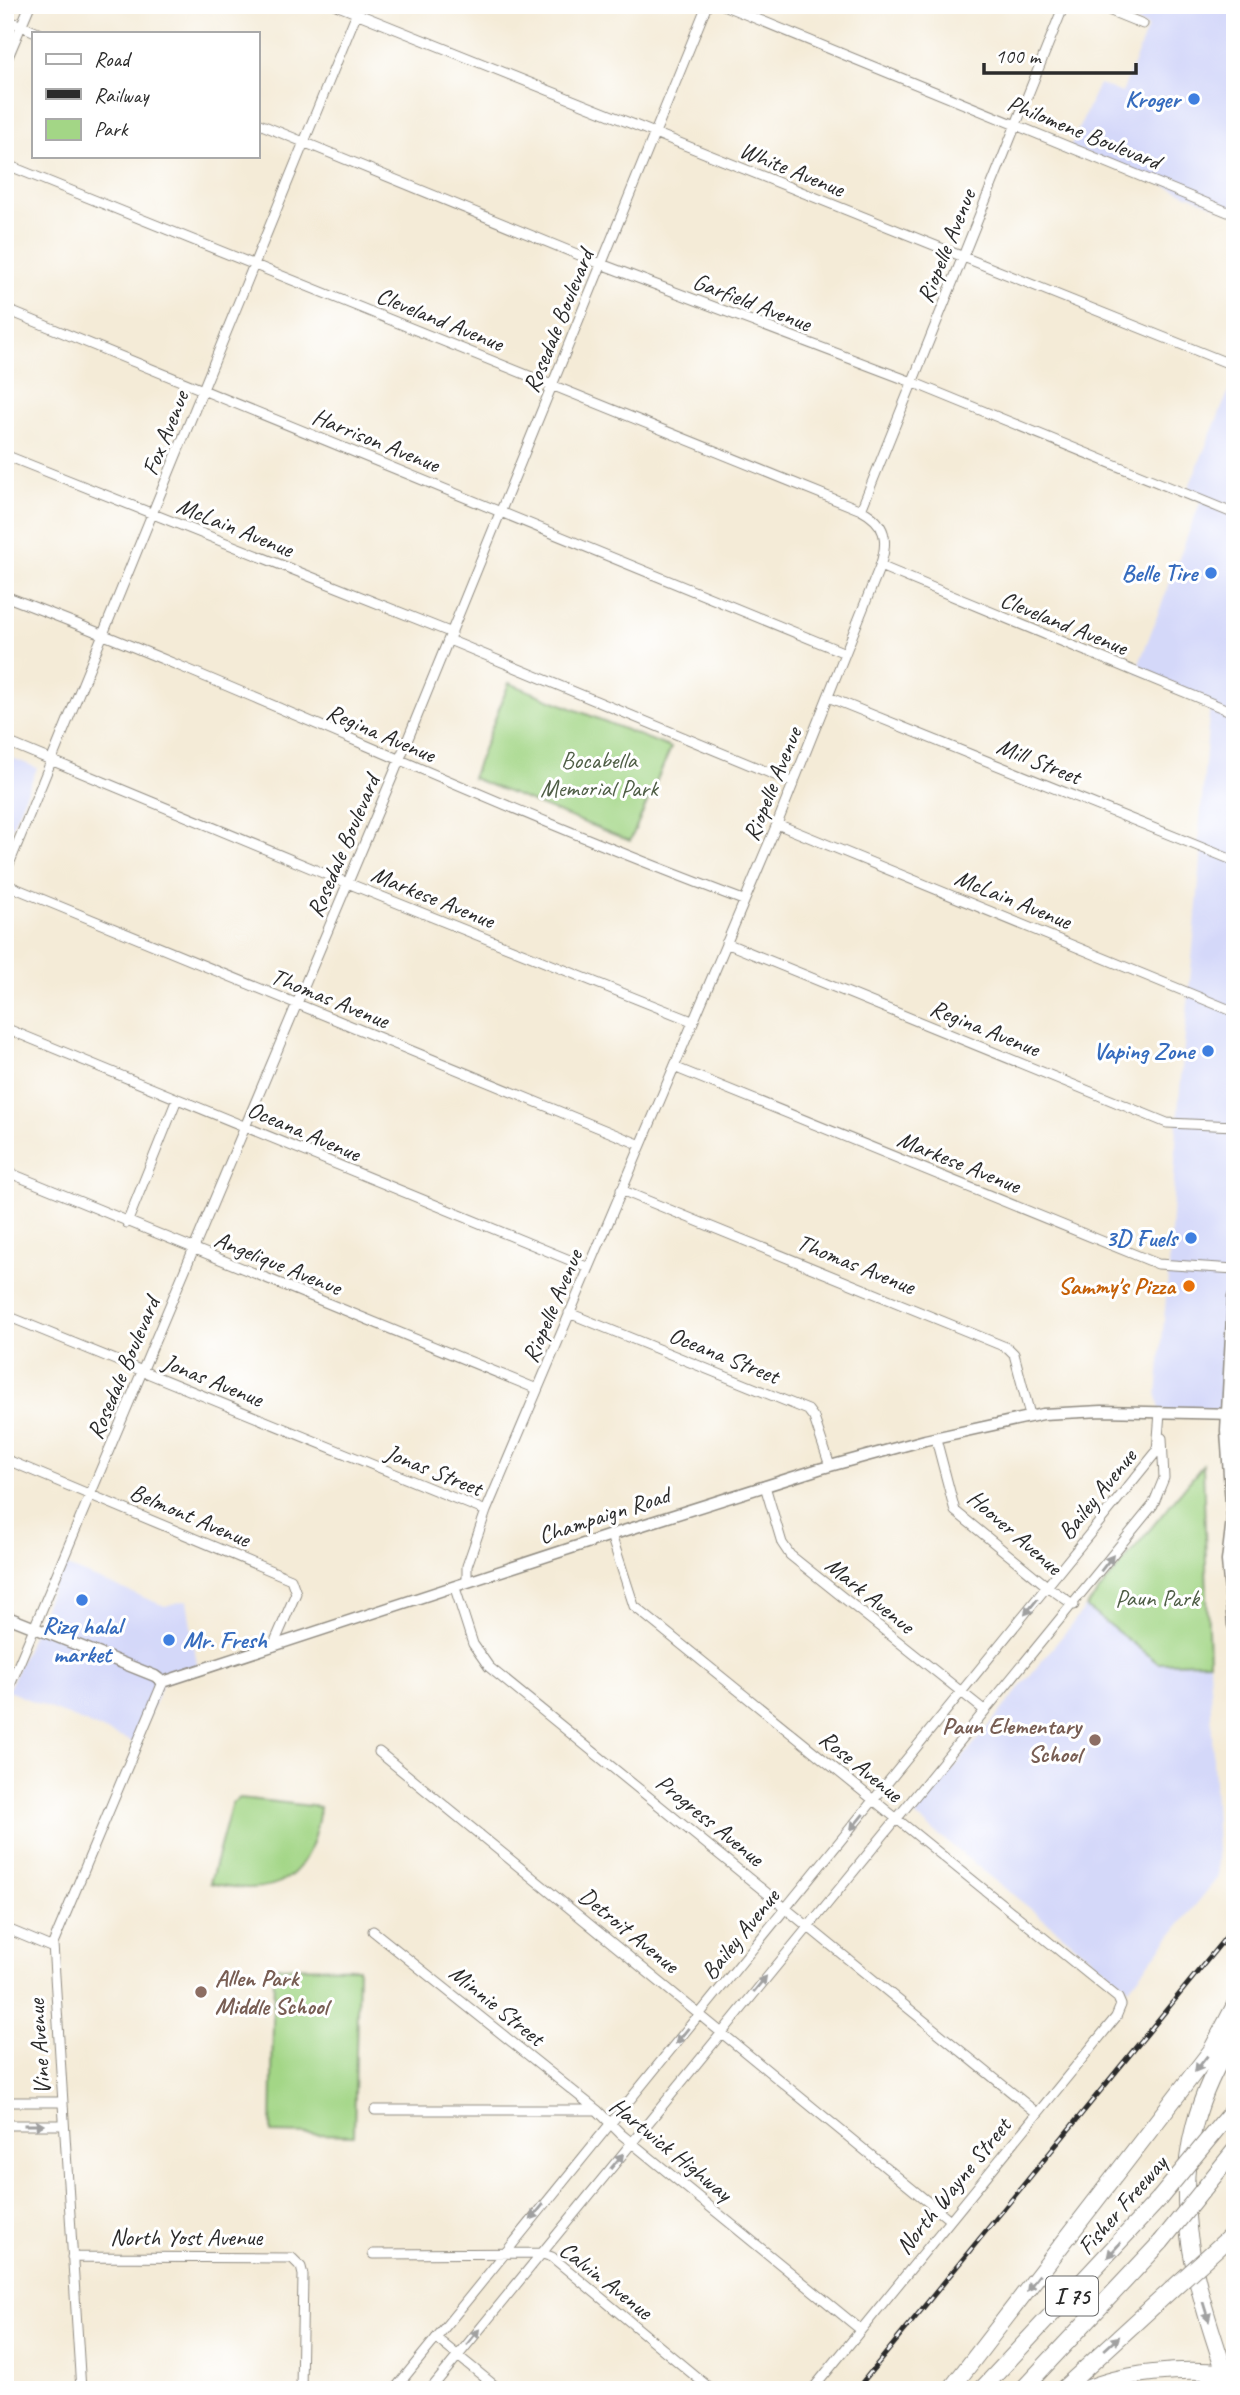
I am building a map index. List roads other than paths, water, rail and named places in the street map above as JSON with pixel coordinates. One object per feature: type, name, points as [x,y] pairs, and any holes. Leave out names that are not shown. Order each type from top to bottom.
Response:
[{"type":"highway","points":[[950,2390],[1211,2051],[1235,2005]]},
{"type":"highway","points":[[1231,2390],[1188,2246],[1185,2197],[1189,2147],[1196,2119],[1207,2087],[1235,2036]]},
{"type":"highway","name":"Fisher Freeway","points":[[981,2390],[1159,2199],[1235,2107]]},
{"type":"highway","name":"I 75","points":[[1022,2390],[1161,2242],[1235,2150]]},
{"type":"highway","points":[[1062,2390],[1235,2232]]},
{"type":"highway","points":[[1084,2390],[1108,2381],[1160,2374],[1225,2373]]},
{"type":"main road","points":[[1235,1297],[1232,1414],[1234,1520],[1228,1561],[1235,1625]]},
{"type":"street","points":[[5,64],[30,5]]},
{"type":"street","name":"White Avenue","points":[[336,5],[358,9],[654,134],[1235,366]]},
{"type":"street","name":"Rosedale Boulevard","points":[[5,1697],[298,1006],[707,5]]},
{"type":"street","name":"Philomene Boulevard","points":[[723,5],[1235,215]]},
{"type":"street","name":"Riopelle Avenue","points":[[467,1581],[467,1566],[486,1511],[777,824],[880,566],[886,550],[886,534],[878,521],[861,510],[1064,5]]},
{"type":"street","points":[[1096,5],[1143,24]]},
{"type":"street","name":"Fox Avenue","points":[[5,874],[358,9]]},
{"type":"street","points":[[5,19],[36,32]]},
{"type":"street","name":"Garfield Avenue","points":[[259,124],[601,264],[912,382],[1235,514]]},
{"type":"street","name":"Cleveland Avenue","points":[[5,164],[861,510]]},
{"type":"street","name":"Harrison Avenue","points":[[5,309],[845,653]]},
{"type":"street","name":"McLain Avenue","points":[[5,454],[451,637],[793,783]]},
{"type":"street","name":"Cleveland Avenue","points":[[880,566],[1235,713]]},
{"type":"street","name":"Regina Avenue","points":[[5,596],[104,634],[399,762],[627,856],[743,900]]},
{"type":"street","name":"Mill Street","points":[[828,697],[1235,861]]},
{"type":"street","name":"Markese Avenue","points":[[5,741],[692,1021]]},
{"type":"street","name":"McLain Avenue","points":[[777,824],[1235,1012]]},
{"type":"street","name":"Thomas Avenue","points":[[5,884],[641,1145]]},
{"type":"street","name":"Regina Avenue","points":[[726,943],[1167,1123],[1235,1126]]},
{"type":"street","name":"Oceana Avenue","points":[[5,1028],[589,1268]]},
{"type":"street","name":"Markese Avenue","points":[[674,1067],[1158,1264],[1235,1269]]},
{"type":"street","points":[[127,1223],[177,1100]]},
{"type":"street","name":"Angelique Avenue","points":[[5,1171],[537,1389]]},
{"type":"street","name":"Thomas Avenue","points":[[621,1190],[1009,1348],[1014,1354],[1030,1415]]},
{"type":"street","name":"Oceana Street","points":[[569,1312],[808,1410],[814,1418],[830,1466]]},
{"type":"street","name":"Jonas Avenue","points":[[5,1315],[368,1464]]},
{"type":"street","name":"Champaign Road","points":[[163,1682],[765,1486],[830,1466],[1030,1415],[1102,1410],[1232,1414]]},
{"type":"street","name":"Bailey Avenue","points":[[394,2390],[1157,1451],[1160,1412]]},
{"type":"street","name":"Bailey Avenue","points":[[430,2390],[984,1710],[1074,1605],[1160,1495],[1165,1459],[1160,1412]]},
{"type":"street","name":"Hoover Avenue","points":[[936,1439],[955,1511],[1074,1605]]},
{"type":"street","name":"Belmont Avenue","points":[[5,1459],[292,1579],[296,1593],[273,1646]]},
{"type":"street","name":"Jonas Street","points":[[368,1464],[486,1511]]},
{"type":"street","name":"Mark Avenue","points":[[765,1486],[782,1543],[790,1555],[984,1710]]},
{"type":"street","name":"Rose Avenue","points":[[611,1535],[634,1606],[1118,1998],[1121,2005]]},
{"type":"street","name":"Progress Avenue","points":[[455,1588],[473,1644],[489,1667],[1037,2113]]},
{"type":"street","points":[[5,1616],[155,1675],[163,1682]]},
{"type":"street","name":"Vine Avenue","points":[[81,2390],[53,1948],[163,1682]]},
{"type":"street","name":"Detroit Avenue","points":[[379,1752],[950,2220]]},
{"type":"street","points":[[5,1928],[53,1948]]},
{"type":"street","name":"Minnie Street","points":[[373,1931],[597,2110]]},
{"type":"street","name":"North Wayne Street","points":[[812,2390],[1116,2017],[1121,2005]]},
{"type":"street","points":[[5,2102],[62,2102]]},
{"type":"street","name":"Hartwick Highway","points":[[375,2110],[597,2110],[631,2143],[861,2330]]},
{"type":"street","points":[[5,2125],[64,2125]]},
{"type":"street","name":"Calvin Avenue","points":[[373,2254],[540,2253],[552,2257],[712,2390]]},
{"type":"street","name":"North Yost Avenue","points":[[72,2257],[285,2256],[298,2262],[303,2275],[301,2390]]},
{"type":"street","points":[[436,2338],[500,2390]]},
{"type":"railway","points":[[856,2390],[1235,1926]]},
{"type":"place","name":"Kroger","points":[[1194,99]]},
{"type":"place","name":"Belle Tire","points":[[1211,573]]},
{"type":"place","name":"Vaping Zone","points":[[1208,1051]]},
{"type":"place","name":"3D Fuels","points":[[1191,1238]]},
{"type":"place","name":"Sammy's Pizza","points":[[1189,1286]]},
{"type":"place","name":"Rizq halal market","points":[[82,1600]]},
{"type":"place","name":"Mr. Fresh","points":[[169,1640]]},
{"type":"place","name":"Paun Elementary School","points":[[1095,1740]]},
{"type":"place","name":"Allen Park Middle School","points":[[201,1992]]},
{"type":"park label","name":"Bocabella Memorial Park","points":[[599,774]]},
{"type":"park label","name":"Paun Park","points":[[1157,1598]]}]
